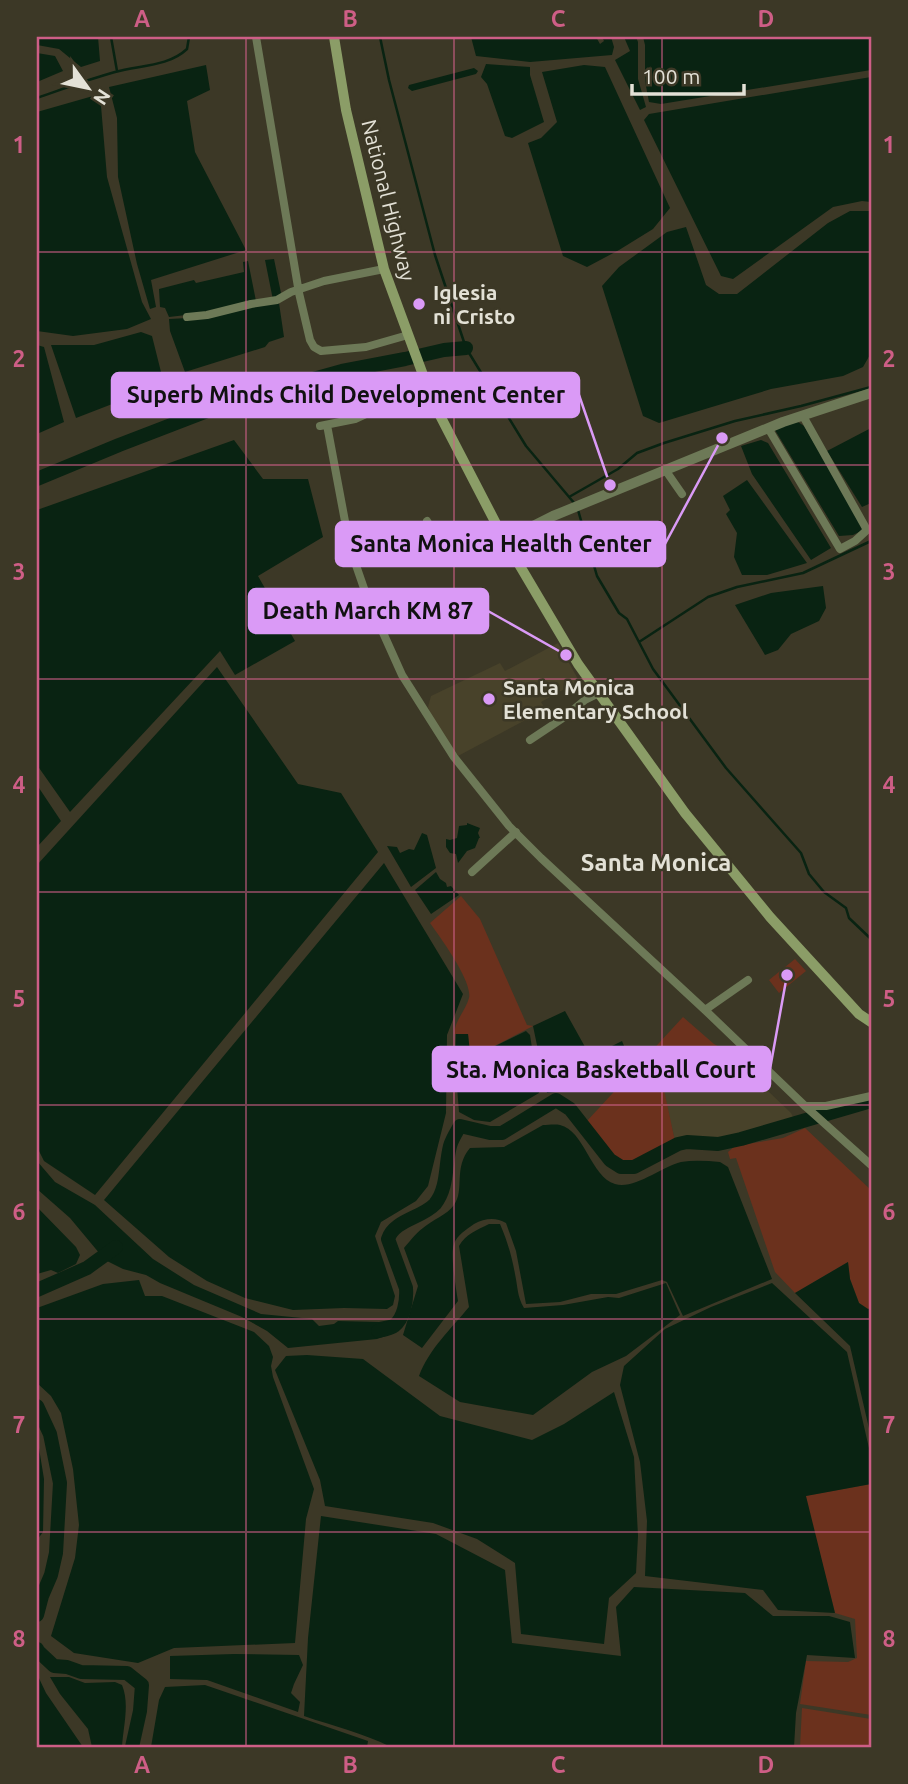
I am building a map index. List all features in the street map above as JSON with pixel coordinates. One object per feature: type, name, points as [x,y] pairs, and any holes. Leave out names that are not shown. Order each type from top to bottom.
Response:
[{"type":"main road","name":"National Highway","points":[[334,37],[346,110],[384,269],[428,389],[505,539],[578,664],[685,813],[770,917],[859,1014],[871,1023]]},
{"type":"street","points":[[256,37],[310,340],[321,351],[366,347],[408,337]]},
{"type":"street","points":[[187,317],[277,300],[324,281],[384,269]]},
{"type":"street","points":[[427,521],[439,543],[444,541],[450,544],[460,561],[576,507],[768,428],[871,393]]},
{"type":"street","points":[[381,407],[355,419],[323,425],[351,548],[368,597],[402,675],[454,757],[481,793],[516,832],[585,900],[871,1165]]},
{"type":"street","points":[[768,428],[840,550],[867,530],[803,416]]},
{"type":"street","points":[[666,471],[682,494]]},
{"type":"street","points":[[530,740],[598,693]]},
{"type":"street","points":[[472,872],[516,832]]},
{"type":"street","points":[[705,1010],[748,980]]},
{"type":"street","points":[[805,1106],[826,1106],[871,1096]]},
{"type":"shaded area","points":[[37,37],[98,37],[100,61],[81,67],[59,49],[37,45]]},
{"type":"shaded area","points":[[471,37],[596,37],[600,44],[604,41],[602,37],[611,37],[614,47],[612,55],[530,62],[476,56]]},
{"type":"shaded area","points":[[624,37],[636,37],[638,42],[638,79],[646,107],[640,110],[615,60],[630,51]]},
{"type":"shaded area","points":[[643,37],[871,37],[871,70],[661,104],[649,102]]},
{"type":"shaded area","points":[[37,53],[55,56],[63,71],[37,82]]},
{"type":"shaded area","points":[[486,64],[530,67],[544,122],[512,138],[505,136],[487,84],[481,77]]},
{"type":"shaded area","points":[[206,65],[210,90],[187,101],[195,152],[246,250],[151,280],[156,307],[150,309],[118,177],[117,118],[109,87]]},
{"type":"shaded area","points":[[584,65],[605,67],[670,208],[653,229],[587,267],[563,256],[528,143],[541,138],[557,122],[542,72]]},
{"type":"shaded area","points":[[474,68],[478,71],[476,74],[412,91],[408,88],[409,85]]},
{"type":"shaded area","points":[[871,77],[871,202],[862,201],[833,207],[733,279],[721,276],[644,120],[649,114]]},
{"type":"shaded area","points":[[100,94],[107,177],[142,302],[151,319],[127,329],[73,336],[37,331],[37,112]]},
{"type":"shaded area","points":[[850,211],[871,211],[871,353],[863,367],[843,376],[771,389],[659,423],[643,416],[602,286],[619,267],[667,232],[686,227],[706,285],[719,294],[737,294],[828,223]]},
{"type":"shaded area","points":[[274,259],[281,293],[273,300],[265,260]]},
{"type":"shaded area","points":[[248,261],[256,301],[203,313],[169,317],[165,308],[160,307],[159,289],[244,272],[243,262]]},
{"type":"shaded area","points":[[279,303],[284,337],[269,342],[265,347],[185,372],[170,331],[169,319],[207,317],[256,305]]},
{"type":"shaded area","points":[[141,332],[152,336],[164,384],[76,418],[51,345],[94,345]]},
{"type":"shaded area","points":[[37,345],[44,347],[64,422],[37,434]]},
{"type":"shaded area","points":[[798,422],[804,426],[865,529],[853,535],[839,536],[775,430]]},
{"type":"shaded area","points":[[871,428],[871,503],[862,507],[827,451]]},
{"type":"shaded area","points":[[234,440],[263,479],[308,479],[323,537],[258,576],[295,641],[235,675],[220,651],[70,812],[37,765],[37,510]]},
{"type":"shaded area","points":[[761,440],[768,443],[831,548],[811,560],[752,474],[741,446]]},
{"type":"shaded area","points":[[747,480],[807,563],[767,575],[742,575],[734,557],[737,533],[726,514],[730,510],[723,496]]},
{"type":"shaded area","points":[[823,586],[826,608],[819,621],[791,634],[778,650],[765,655],[735,605],[771,593]]},
{"type":"shaded area","name":"Santa Monica Elementary School","points":[[558,643],[579,681],[541,702],[544,707],[533,716],[458,756],[433,720],[428,707],[431,696],[500,663],[505,671]]},
{"type":"shaded area","points":[[217,667],[298,784],[341,793],[378,852],[95,1195],[44,1161],[37,1147],[37,865]]},
{"type":"shaded area","points":[[37,785],[61,821],[37,847]]},
{"type":"shaded area","points":[[467,823],[480,828],[480,838],[475,848],[467,851],[458,863],[456,854],[450,853],[446,847],[446,839],[457,838],[459,826]]},
{"type":"shaded area","points":[[422,833],[427,835],[436,868],[411,887],[387,846],[397,847],[400,853],[414,850]]},
{"type":"shaded area","points":[[384,863],[463,994],[447,1035],[446,1113],[428,1186],[416,1201],[381,1222],[375,1236],[395,1296],[393,1305],[387,1309],[293,1310],[245,1298],[207,1281],[169,1257],[104,1200]]},
{"type":"shaded area","points":[[436,872],[447,887],[451,886],[459,895],[431,914],[415,890]]},
{"type":"shaded area","points":[[461,896],[480,919],[527,1025],[533,1026],[475,1056],[470,1053],[468,1034],[454,1034],[469,998],[466,982],[430,923]]},
{"type":"shaded area","points":[[795,959],[806,971],[779,993],[769,980]]},
{"type":"shaded area","points":[[565,1011],[589,1054],[596,1054],[622,1041],[629,1058],[628,1064],[572,1090],[547,1093],[533,1026]]},
{"type":"shaded area","points":[[683,1017],[714,1044],[729,1052],[743,1067],[732,1083],[707,1090],[696,1070],[664,1090],[675,1141],[635,1162],[618,1162],[587,1121]]},
{"type":"shaded area","points":[[526,1031],[530,1035],[539,1093],[490,1122],[474,1120],[459,1112],[456,1034],[468,1034],[470,1053],[475,1056]]},
{"type":"shaded area","points":[[743,1067],[793,1117],[737,1136],[735,1141],[675,1141],[663,1090],[696,1069],[707,1090],[732,1084]]},
{"type":"shaded area","points":[[543,1125],[558,1125],[568,1129],[582,1144],[600,1173],[615,1184],[631,1184],[681,1162],[720,1162],[728,1167],[772,1279],[683,1316],[667,1282],[662,1280],[616,1294],[591,1294],[560,1302],[526,1304],[516,1251],[506,1223],[486,1219],[462,1232],[455,1241],[453,1263],[458,1301],[422,1348],[403,1335],[418,1286],[404,1248],[420,1230],[454,1205],[459,1193],[462,1163],[470,1148],[504,1147]]},
{"type":"shaded area","points":[[805,1128],[871,1190],[871,1308],[859,1303],[850,1279],[848,1262],[795,1293],[775,1272],[736,1158],[730,1159],[728,1152],[735,1146],[783,1138]]},
{"type":"shaded area","points":[[37,1161],[55,1182],[95,1205],[153,1259],[194,1285],[261,1314],[312,1319],[319,1326],[338,1321],[379,1322],[394,1319],[397,1332],[377,1339],[288,1348],[267,1331],[242,1317],[105,1260],[70,1218],[37,1189]]},
{"type":"shaded area","points":[[37,1207],[76,1247],[80,1255],[76,1264],[58,1273],[51,1270],[37,1274]]},
{"type":"shaded area","points":[[489,1224],[500,1224],[503,1230],[524,1308],[608,1297],[619,1298],[666,1283],[680,1315],[626,1356],[592,1372],[533,1415],[460,1402],[419,1376],[434,1348],[469,1307],[459,1246],[468,1235]]},
{"type":"shaded area","points":[[848,1262],[850,1279],[859,1303],[871,1308],[871,1437],[850,1346],[795,1293]]},
{"type":"shaded area","points":[[139,1280],[145,1296],[162,1296],[254,1332],[269,1346],[273,1357],[273,1377],[314,1489],[306,1519],[295,1643],[174,1648],[138,1663],[74,1653],[51,1636],[75,1558],[79,1525],[73,1469],[61,1413],[51,1396],[37,1383],[37,1308],[103,1284]]},
{"type":"shaded area","points":[[772,1283],[847,1352],[871,1457],[871,1484],[806,1496],[835,1613],[778,1610],[763,1590],[645,1576],[647,1521],[640,1462],[620,1385],[624,1366],[665,1329]]},
{"type":"shaded area","points":[[286,1356],[363,1359],[440,1416],[532,1440],[564,1424],[614,1392],[634,1457],[638,1536],[636,1573],[609,1598],[604,1644],[521,1634],[515,1563],[477,1539],[433,1523],[325,1506],[320,1480],[275,1370]]},
{"type":"shaded area","points":[[37,1436],[44,1479],[43,1532],[37,1540]]},
{"type":"shaded area","points":[[871,1484],[871,1715],[800,1704],[806,1661],[848,1662],[857,1658],[855,1619],[835,1613],[805,1496]]},
{"type":"shaded area","points":[[321,1516],[436,1534],[505,1570],[512,1643],[621,1656],[616,1607],[634,1587],[745,1593],[773,1616],[829,1616],[850,1622],[855,1658],[807,1655],[796,1713],[794,1747],[391,1747],[304,1716],[308,1638]]},
{"type":"shaded area","points":[[299,1655],[303,1665],[291,1693],[300,1702],[298,1712],[207,1680],[170,1679],[170,1656]]},
{"type":"shaded area","points":[[37,1674],[46,1693],[83,1747],[37,1747]]},
{"type":"shaded area","points":[[50,1677],[69,1677],[85,1683],[115,1682],[122,1685],[126,1708],[122,1747],[92,1747],[88,1729]]},
{"type":"shaded area","points":[[205,1685],[368,1741],[367,1747],[151,1747],[159,1700],[165,1687]]},
{"type":"shaded area","points":[[802,1708],[871,1719],[871,1747],[800,1747]]},
{"type":"waterway","points":[[111,37],[117,71]]},
{"type":"waterway","points":[[37,98],[105,75],[171,59],[187,49],[189,37]]},
{"type":"waterway","points":[[380,37],[435,255],[466,348],[526,446],[575,504]]},
{"type":"waterway","points":[[37,479],[223,405],[342,371],[466,348]]},
{"type":"waterway","points":[[569,497],[618,469],[637,453],[664,443],[735,421],[871,387]]},
{"type":"waterway","points":[[578,510],[597,576],[619,613],[627,619],[653,669],[726,768],[801,853],[809,874],[824,892],[846,908],[849,918],[871,939]]},
{"type":"waterway","points":[[639,642],[708,597],[737,587],[803,573],[871,541]]},
{"type":"waterway","points":[[378,1331],[391,1328],[397,1323],[406,1298],[406,1288],[388,1239],[396,1227],[429,1209],[439,1198],[450,1146],[460,1126],[502,1133],[556,1100],[570,1109],[610,1160],[621,1167],[634,1167],[678,1144],[718,1144],[741,1139],[871,1101]]},
{"type":"waterway","points":[[37,1290],[87,1268],[116,1247]]},
{"type":"waterway","points":[[37,1406],[50,1434],[60,1483],[56,1553],[37,1615]]},
{"type":"waterway","points":[[37,1649],[54,1666],[81,1672],[127,1673],[142,1685],[140,1711],[132,1747]]},
{"type":"place","name":"Iglesia ni Cristo","points":[[419,304]]},
{"type":"place","name":"Santa Monica Health Center","points":[[722,438]]},
{"type":"place","name":"Superb Minds Child Development Center","points":[[610,485]]},
{"type":"place","name":"Death March KM 87","points":[[566,655]]},
{"type":"place","name":"Santa Monica Elementary School","points":[[489,699]]},
{"type":"place","name":"Sta. Monica Basketball Court","points":[[787,975]]},
{"type":"district","name":"Santa Monica","points":[[656,862]]}]
